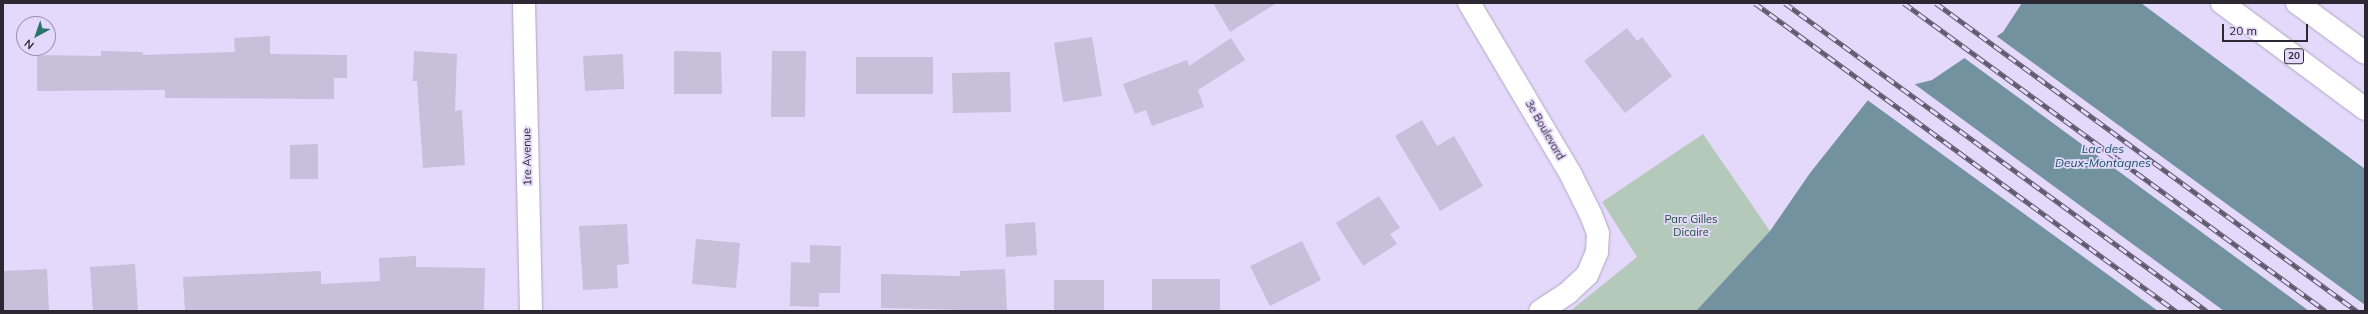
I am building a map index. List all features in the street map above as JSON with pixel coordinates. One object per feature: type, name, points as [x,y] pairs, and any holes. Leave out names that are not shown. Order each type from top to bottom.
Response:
[{"type":"main road","name":"1re Avenue","points":[[524,3],[531,311]]},
{"type":"main road","name":"3e Boulevard","points":[[1469,3],[1542,125],[1591,215],[1598,234],[1597,252],[1587,275],[1568,293],[1540,311]]},
{"type":"main road","name":"20","points":[[2222,3],[2365,109]]},
{"type":"main road","points":[[2297,3],[2365,53]]},
{"type":"green space","name":"Parc Gilles Dicaire","points":[[1703,134],[1770,231],[1696,311],[1570,311],[1637,257],[1602,202]]},
{"type":"water","name":"Lac des Deux-Montagnes","points":[[2022,3],[2365,3],[2365,311],[1696,311],[1770,231],[1810,173],[1872,95],[1932,80],[2003,32]]},
{"type":"pier","points":[[2141,3],[2365,3],[2365,169]]},
{"type":"pier","points":[[1995,35],[2365,305],[2365,311],[2309,311],[1963,57]]},
{"type":"pier","points":[[1913,83],[2224,311],[2158,311],[1866,99],[1871,93]]},
{"type":"building","points":[[1213,3],[1277,3],[1230,32]]},
{"type":"building","points":[[1627,28],[1637,41],[1642,37],[1672,76],[1625,113],[1584,61]]},
{"type":"building","points":[[270,36],[270,54],[347,55],[347,78],[334,78],[334,99],[165,98],[165,90],[37,91],[37,56],[101,56],[101,51],[143,52],[143,55],[235,52],[234,38]]},
{"type":"building","points":[[1092,37],[1102,96],[1063,102],[1054,43]]},
{"type":"building","points":[[1231,38],[1245,60],[1198,90],[1204,107],[1152,126],[1146,110],[1135,114],[1123,84],[1187,60],[1189,66]]},
{"type":"building","points":[[414,51],[457,54],[455,111],[462,110],[465,165],[423,168],[417,81],[413,81]]},
{"type":"building","points":[[674,51],[721,52],[722,94],[674,94]]},
{"type":"building","points":[[772,51],[806,51],[805,117],[771,117]]},
{"type":"building","points":[[623,54],[624,89],[585,91],[583,56]]},
{"type":"building","points":[[856,57],[933,57],[933,94],[856,94]]},
{"type":"building","points":[[1010,72],[1011,112],[953,113],[952,73]]},
{"type":"building","points":[[1422,120],[1437,146],[1454,136],[1483,186],[1440,211],[1395,136]]},
{"type":"building","points":[[318,144],[318,179],[290,179],[290,145]]},
{"type":"building","points":[[1379,196],[1400,228],[1390,234],[1397,244],[1363,266],[1336,223]]},
{"type":"building","points":[[1035,222],[1037,255],[1006,257],[1005,224]]},
{"type":"building","points":[[627,224],[629,264],[617,265],[618,288],[583,290],[579,226]]},
{"type":"building","points":[[696,239],[740,243],[736,288],[692,284]]},
{"type":"building","points":[[1302,241],[1321,280],[1270,306],[1250,266]]},
{"type":"building","points":[[810,245],[841,246],[840,293],[819,293],[819,307],[790,306],[791,262],[810,263]]},
{"type":"building","points":[[416,256],[416,267],[485,268],[484,311],[185,311],[183,277],[321,271],[321,284],[380,281],[379,258]]},
{"type":"building","points":[[135,264],[138,311],[93,311],[90,267]]},
{"type":"building","points":[[47,269],[49,311],[4,311],[3,271]]},
{"type":"building","points":[[1005,269],[1007,311],[881,308],[881,274],[960,276],[960,271]]},
{"type":"building","points":[[1152,279],[1220,279],[1220,311],[1152,311]]},
{"type":"building","points":[[1054,280],[1104,280],[1104,311],[1054,311]]},
{"type":"railway","points":[[1755,3],[2176,311]]},
{"type":"railway","points":[[1785,3],[2207,311]]},
{"type":"railway","points":[[1904,3],[2326,311]]},
{"type":"railway","points":[[1936,3],[2357,311]]}]
